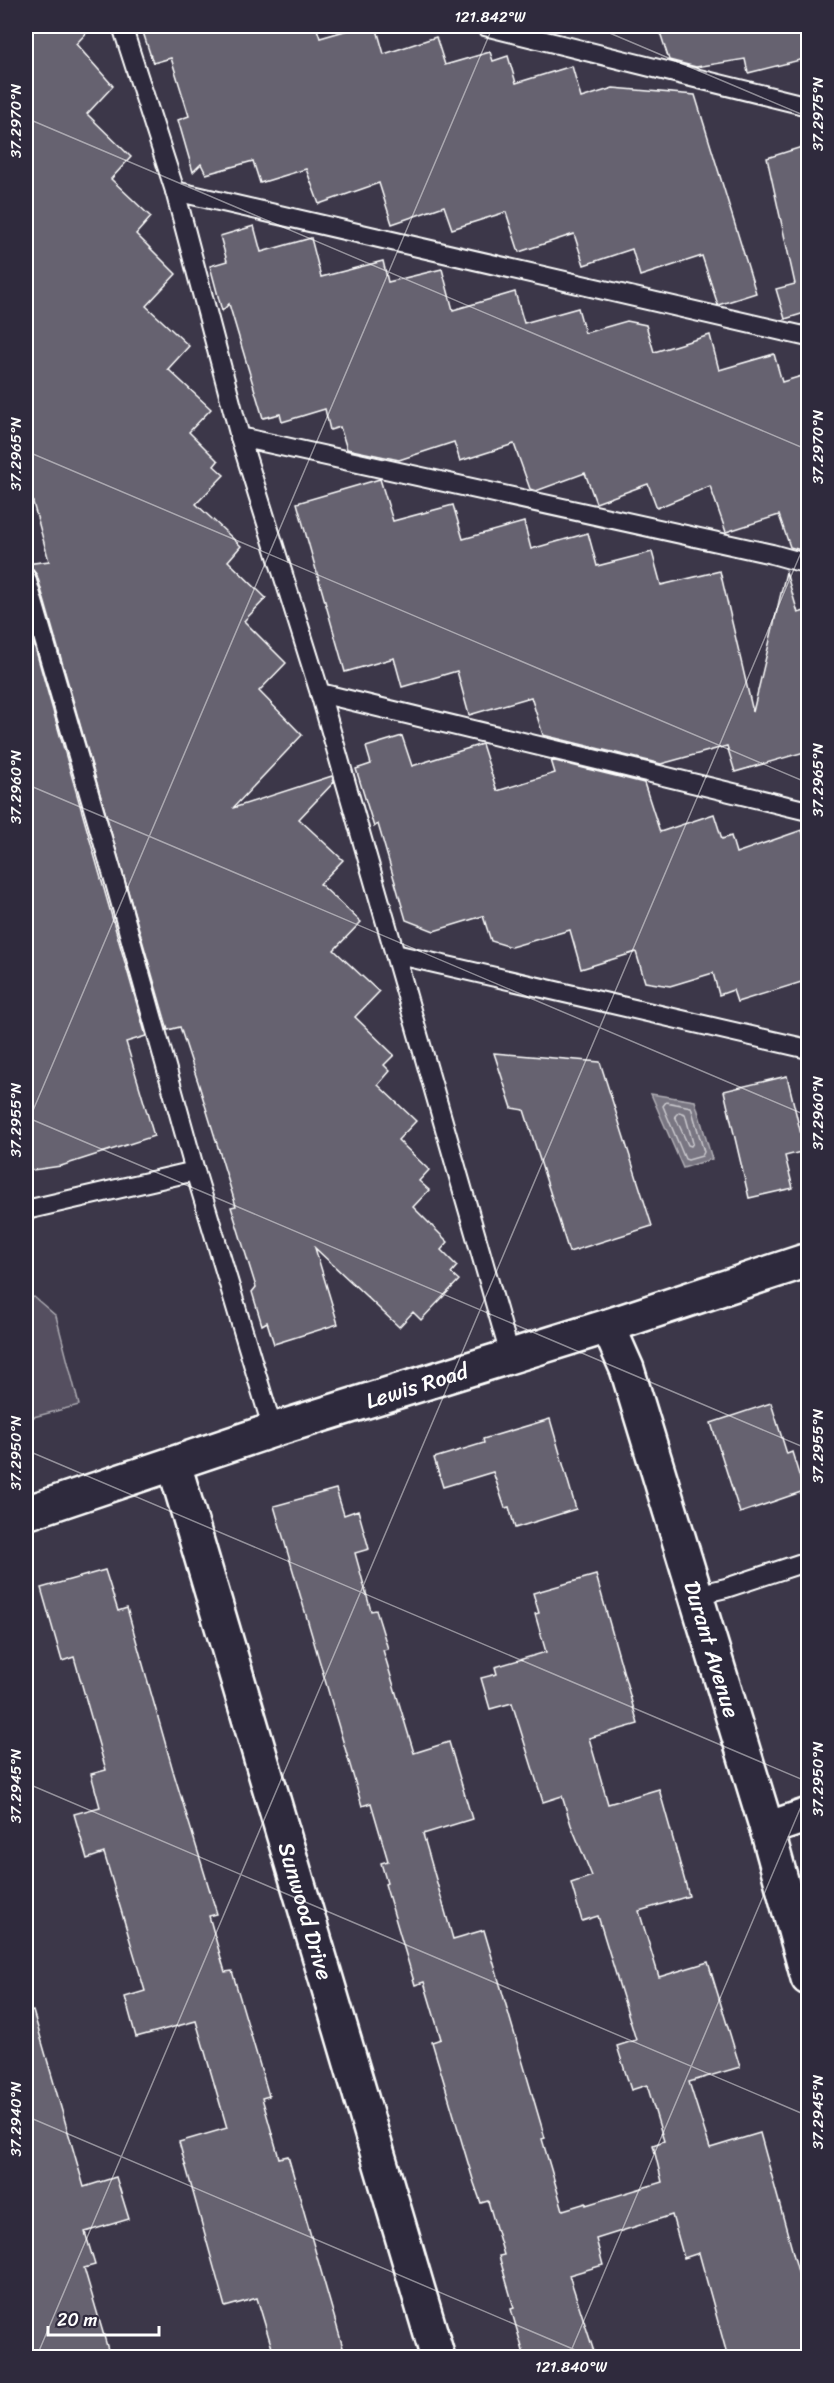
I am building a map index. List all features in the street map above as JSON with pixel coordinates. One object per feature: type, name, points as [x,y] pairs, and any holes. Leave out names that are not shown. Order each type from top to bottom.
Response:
[{"type":"street","name":"Lewis Road","points":[[26,1513],[273,1430],[608,1326],[808,1260]]},
{"type":"street","name":"Durant Avenue","points":[[608,1326],[627,1369],[767,1829],[808,1978]]},
{"type":"street","name":"Sunwood Drive","points":[[174,1464],[438,2358]]},
{"type":"street","points":[[767,1829],[808,1815]]},
{"type":"lane","points":[[122,26],[175,191],[240,437],[320,693],[510,1355]]},
{"type":"lane","points":[[485,26],[808,106]]},
{"type":"lane","points":[[175,191],[808,337]]},
{"type":"lane","points":[[240,437],[772,554],[808,564]]},
{"type":"lane","points":[[26,578],[112,872],[195,1171],[273,1430]]},
{"type":"lane","points":[[320,693],[808,811]]},
{"type":"lane","points":[[395,954],[808,1049]]},
{"type":"lane","points":[[26,1210],[195,1171]]},
{"type":"lane","points":[[696,1595],[726,1588],[808,1561]]},
{"type":"shaded area","points":[[34,1297],[56,1316],[79,1405],[26,1419],[26,1299]]},
{"type":"water","points":[[651,1094],[695,1101],[712,1159],[683,1168]]},
{"type":"building","points":[[26,26],[93,26],[76,44],[113,86],[87,114],[131,157],[111,179],[151,217],[136,234],[176,274],[146,306],[189,346],[168,369],[211,409],[189,432],[218,461],[214,466],[224,475],[196,504],[241,546],[228,561],[266,598],[244,621],[286,663],[259,691],[302,735],[233,808],[332,776],[334,782],[299,819],[343,860],[320,884],[361,922],[334,950],[379,992],[355,1017],[394,1055],[384,1065],[390,1071],[378,1085],[416,1121],[398,1140],[429,1170],[419,1181],[429,1190],[413,1207],[448,1242],[441,1250],[457,1266],[451,1273],[459,1280],[421,1320],[413,1312],[399,1327],[315,1248],[338,1324],[274,1344],[267,1322],[262,1325],[252,1292],[256,1287],[231,1207],[236,1206],[198,1082],[180,1027],[168,1030],[37,575],[26,567],[26,564],[49,561],[26,477]]},
{"type":"building","points":[[141,26],[316,26],[320,38],[362,26],[376,26],[384,54],[436,37],[445,65],[490,52],[493,61],[508,56],[516,83],[572,66],[581,98],[613,88],[695,95],[756,293],[718,305],[702,256],[640,276],[632,249],[584,265],[574,234],[519,252],[506,212],[452,229],[444,206],[392,224],[379,183],[319,204],[306,169],[260,183],[253,161],[206,174],[201,164],[193,172],[178,120],[189,116],[171,58],[153,63]]},
{"type":"building","points":[[658,26],[808,26],[808,58],[748,73],[745,59],[696,67],[669,60]]},
{"type":"building","points":[[808,145],[808,312],[785,319],[776,289],[795,284],[767,158]]},
{"type":"building","points":[[254,226],[261,252],[311,238],[321,277],[383,261],[388,282],[442,269],[453,310],[515,292],[524,323],[578,308],[585,333],[627,321],[646,325],[654,352],[710,335],[719,370],[774,354],[782,382],[808,374],[808,552],[790,547],[779,515],[726,532],[710,486],[657,508],[648,484],[596,503],[585,473],[536,491],[530,489],[514,444],[460,461],[454,442],[399,460],[347,449],[340,427],[330,430],[325,409],[282,422],[280,414],[263,418],[229,304],[222,311],[210,266],[227,261],[220,236]]},
{"type":"building","points":[[380,479],[393,521],[453,505],[463,539],[524,522],[531,549],[588,533],[597,566],[652,552],[661,585],[720,571],[753,712],[786,572],[798,613],[808,610],[808,751],[735,772],[727,746],[661,764],[543,735],[531,697],[469,715],[457,671],[402,687],[394,658],[345,672],[297,503]]},
{"type":"building","points":[[799,573],[808,575],[808,587],[804,588]]},
{"type":"building","points":[[26,616],[146,1036],[126,1042],[154,1136],[61,1166],[26,1171]]},
{"type":"building","points":[[402,736],[412,766],[482,744],[497,791],[555,773],[551,760],[644,783],[660,832],[714,814],[722,839],[731,836],[736,853],[802,830],[808,849],[808,980],[737,1002],[733,990],[719,995],[713,973],[670,986],[645,982],[636,952],[581,969],[570,930],[511,947],[491,941],[483,916],[434,931],[406,920],[378,824],[374,827],[356,769],[371,764],[366,747]]},
{"type":"building","points":[[494,1053],[600,1062],[652,1226],[569,1252],[524,1110],[512,1108]]},
{"type":"building","points":[[787,1076],[805,1151],[785,1156],[793,1188],[749,1198],[724,1091]]},
{"type":"building","points":[[771,1403],[787,1454],[792,1452],[804,1491],[740,1513],[711,1423]]},
{"type":"building","points":[[550,1419],[576,1509],[515,1528],[509,1507],[505,1508],[493,1472],[443,1487],[434,1458],[484,1443],[483,1439]]},
{"type":"building","points":[[336,1489],[344,1515],[358,1510],[369,1549],[355,1553],[371,1611],[376,1610],[388,1649],[383,1650],[414,1753],[449,1742],[472,1819],[423,1834],[453,1939],[484,1930],[545,2138],[542,2139],[563,2210],[662,2182],[653,2145],[664,2141],[647,2085],[631,2090],[617,2046],[636,2040],[598,1916],[582,1921],[571,1883],[592,1876],[562,1796],[543,1802],[512,1703],[490,1709],[481,1678],[497,1674],[495,1667],[546,1652],[535,1614],[539,1613],[533,1593],[596,1575],[638,1724],[589,1738],[608,1804],[659,1789],[689,1896],[639,1911],[659,1977],[708,1962],[740,2067],[689,2082],[710,2148],[760,2133],[808,2308],[808,2358],[728,2358],[699,2253],[684,2258],[672,2215],[596,2239],[603,2265],[569,2275],[596,2358],[525,2358],[499,2256],[504,2255],[488,2201],[481,2203],[474,2183],[432,2042],[441,2039],[424,1982],[415,1985],[385,1884],[387,1883],[381,1863],[388,1861],[371,1803],[362,1806],[274,1506]]},
{"type":"building","points":[[105,1570],[118,1611],[127,1608],[217,1914],[209,1916],[225,1972],[232,1971],[269,2096],[262,2098],[279,2158],[288,2156],[346,2358],[275,2358],[257,2298],[225,2307],[179,2142],[227,2128],[196,2021],[136,2037],[125,1997],[145,1991],[104,1853],[87,1859],[74,1814],[100,1807],[91,1774],[106,1770],[74,1657],[62,1661],[41,1588]]},
{"type":"building","points":[[33,2011],[84,2187],[116,2177],[129,2219],[85,2232],[95,2265],[84,2268],[109,2353],[94,2358],[31,2358],[26,2339],[26,2012]]}]
